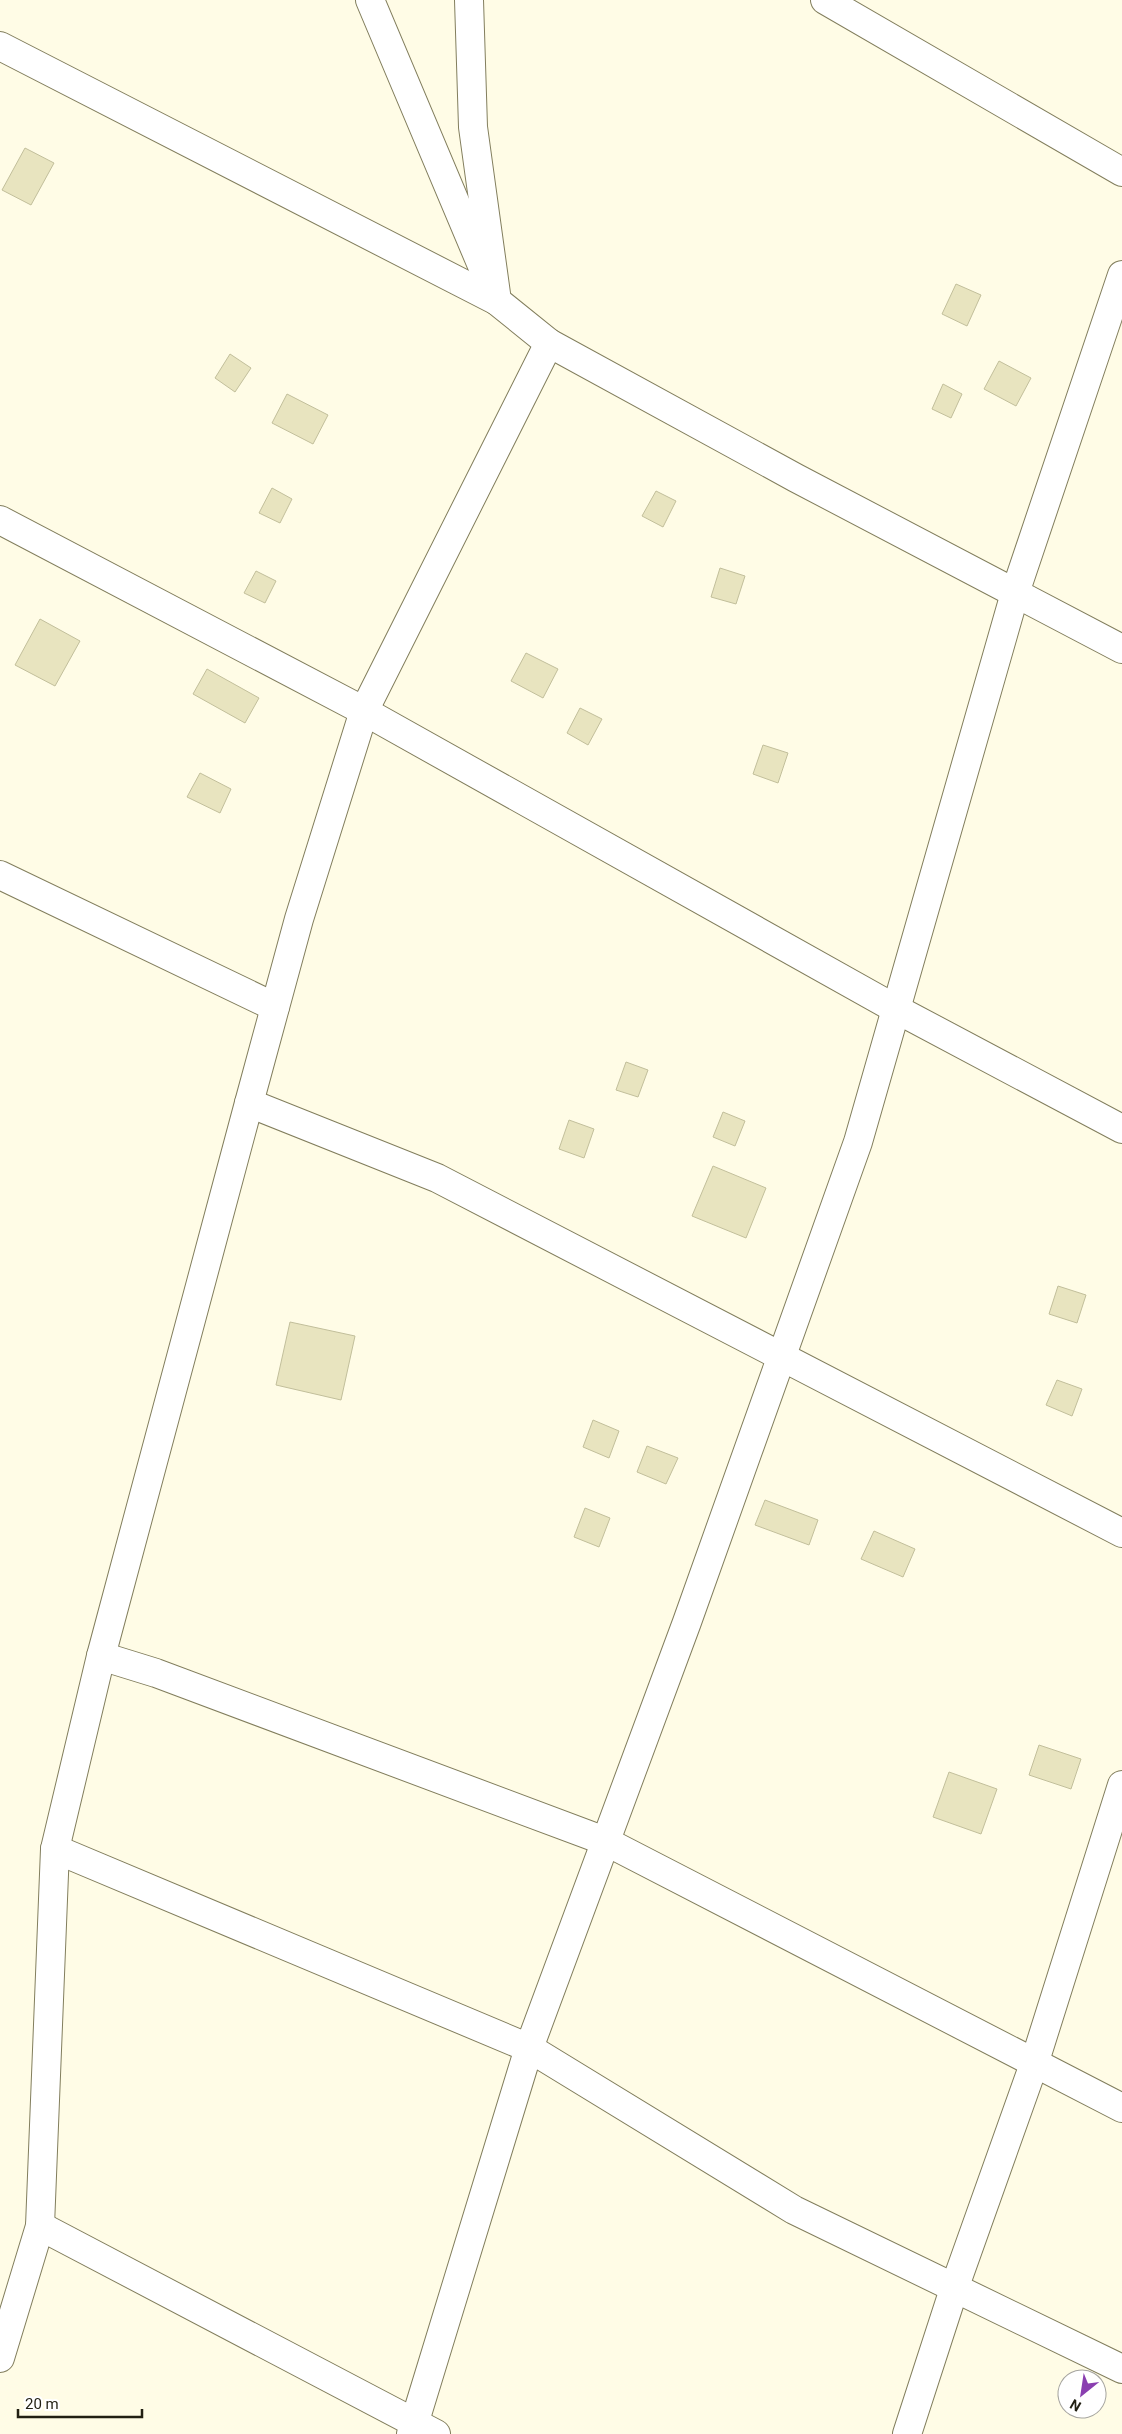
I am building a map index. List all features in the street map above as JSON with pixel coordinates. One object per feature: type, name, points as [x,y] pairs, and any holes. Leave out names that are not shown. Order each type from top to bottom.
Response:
[{"type":"street","points":[[370,0],[497,302]]},
{"type":"street","points":[[469,0],[472,127],[497,302]]},
{"type":"street","points":[[825,0],[1122,172]]},
{"type":"street","points":[[0,46],[497,302],[549,343],[796,478],[1122,649]]},
{"type":"street","points":[[40,2226],[421,2430],[529,2048],[687,1622],[858,1142],[1015,593],[1122,275]]},
{"type":"street","points":[[0,2358],[40,2226],[55,1850],[101,1656],[275,1007],[299,919],[364,711],[549,343]]},
{"type":"street","points":[[0,520],[364,711],[896,1009],[1122,1129]]},
{"type":"street","points":[[0,875],[275,1007]]},
{"type":"street","points":[[249,1103],[437,1178],[1122,1533]]},
{"type":"street","points":[[101,1656],[156,1673],[605,1841],[1122,2108]]},
{"type":"street","points":[[907,2434],[955,2286],[1034,2064],[1122,1785]]},
{"type":"street","points":[[55,1850],[529,2048],[794,2210],[955,2286],[1122,2369]]},
{"type":"building","points":[[25,148],[54,163],[31,205],[2,190]]},
{"type":"building","points":[[956,284],[981,295],[967,326],[942,314]]},
{"type":"building","points":[[230,354],[251,368],[235,392],[215,378]]},
{"type":"building","points":[[999,361],[1031,378],[1016,406],[984,389]]},
{"type":"building","points":[[943,384],[962,394],[951,418],[932,409]]},
{"type":"building","points":[[287,394],[328,415],[313,444],[272,423]]},
{"type":"building","points":[[272,488],[292,499],[280,523],[259,513]]},
{"type":"building","points":[[656,491],[676,501],[663,527],[642,516]]},
{"type":"building","points":[[720,568],[745,576],[736,604],[711,597]]},
{"type":"building","points":[[256,571],[276,581],[265,603],[244,593]]},
{"type":"building","points":[[40,619],[80,641],[55,686],[15,665]]},
{"type":"building","points":[[526,653],[558,669],[543,698],[511,681]]},
{"type":"building","points":[[207,669],[259,698],[245,723],[193,694]]},
{"type":"building","points":[[580,708],[602,719],[588,745],[567,733]]},
{"type":"building","points":[[763,745],[788,753],[778,783],[753,774]]},
{"type":"building","points":[[200,773],[231,789],[220,813],[187,797]]},
{"type":"building","points":[[626,1062],[648,1070],[638,1097],[616,1090]]},
{"type":"building","points":[[723,1112],[745,1121],[735,1146],[713,1137]]},
{"type":"building","points":[[569,1120],[594,1129],[584,1158],[559,1149]]},
{"type":"building","points":[[713,1166],[766,1188],[746,1238],[692,1216]]},
{"type":"building","points":[[1058,1286],[1086,1295],[1077,1323],[1049,1314]]},
{"type":"building","points":[[290,1322],[355,1336],[341,1400],[276,1385]]},
{"type":"building","points":[[1057,1380],[1082,1389],[1072,1416],[1046,1405]]},
{"type":"building","points":[[593,1420],[619,1431],[609,1458],[583,1447]]},
{"type":"building","points":[[647,1446],[678,1458],[666,1484],[637,1472]]},
{"type":"building","points":[[765,1500],[818,1520],[809,1545],[755,1525]]},
{"type":"building","points":[[585,1508],[610,1518],[599,1547],[574,1537]]},
{"type":"building","points":[[874,1531],[915,1549],[903,1577],[861,1559]]},
{"type":"building","points":[[1039,1745],[1081,1759],[1071,1789],[1029,1775]]},
{"type":"building","points":[[949,1772],[997,1789],[981,1834],[933,1817]]}]
